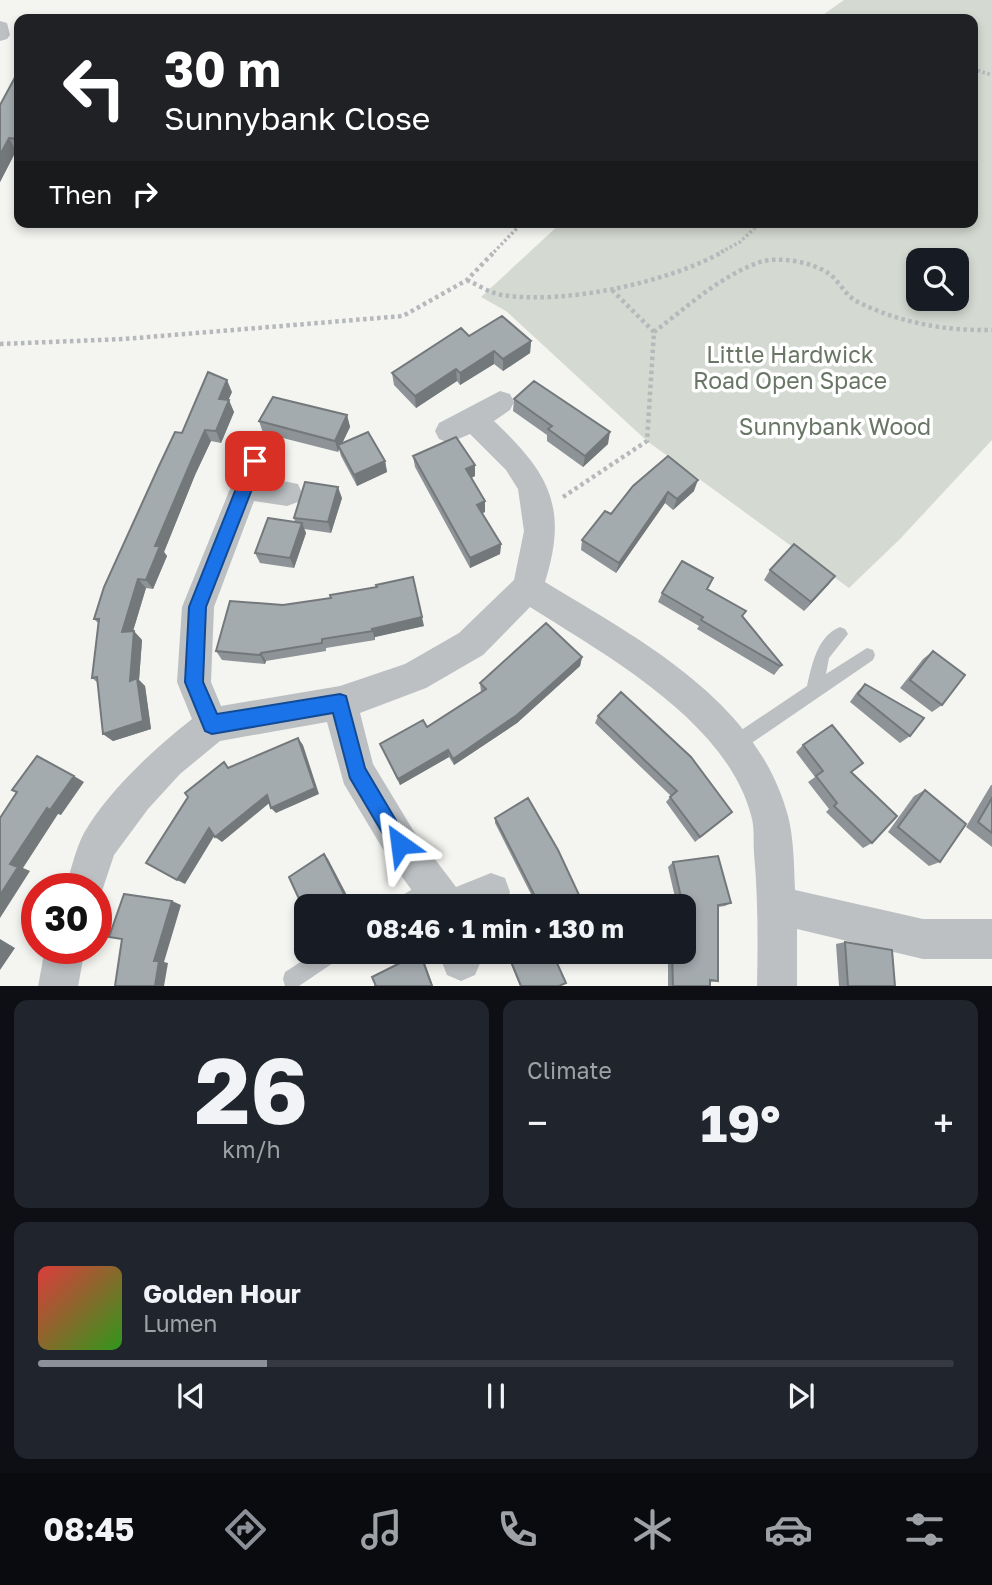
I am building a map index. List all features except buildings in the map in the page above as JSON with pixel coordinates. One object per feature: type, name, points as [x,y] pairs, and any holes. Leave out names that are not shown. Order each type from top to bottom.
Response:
[{"type":"street","points":[[0,27],[0,35]]},
{"type":"street","points":[[89,873],[99,845],[135,796],[167,761],[212,724],[340,703],[414,677],[471,644],[527,588],[535,566],[539,538],[538,502],[527,474],[461,426],[500,402]]},
{"type":"street","points":[[212,724],[194,682],[198,607],[250,474],[286,493]]},
{"type":"street","points":[[527,588],[630,653],[700,707],[746,759],[770,816],[779,906],[777,986]]},
{"type":"street","points":[[340,703],[356,771],[400,844],[439,894]]},
{"type":"street","points":[[479,894],[491,892]]},
{"type":"street","points":[[779,906],[923,939],[992,939]]},
{"type":"street","points":[[58,986],[62,964]]},
{"type":"lane","points":[[814,691],[822,655],[839,634]]},
{"type":"lane","points":[[734,745],[867,655]]},
{"type":"lane","points":[[292,979],[314,964]]},
{"type":"path","points":[[0,344],[124,339],[403,316],[467,279],[517,228]]},
{"type":"path","points":[[467,279],[499,295],[571,296],[612,290],[695,266],[753,233],[757,228]]},
{"type":"path","points":[[654,332],[725,278],[764,261],[795,261],[827,272],[855,301],[897,318],[953,331],[992,330]]},
{"type":"path","points":[[538,502],[561,498],[647,441],[654,332],[612,290]]},
{"type":"green space","name":"Little Hardwick Road Open Space","points":[[844,0],[992,0],[992,440],[900,539],[849,588],[647,441],[506,311],[481,297],[556,228],[978,228],[978,14],[824,14]]},
{"type":"route","points":[[255,461],[198,607],[194,682],[212,724],[340,703],[356,771],[400,844]]},
{"type":"park label","name":"Sunnybank Wood","points":[[835,426]]}]
